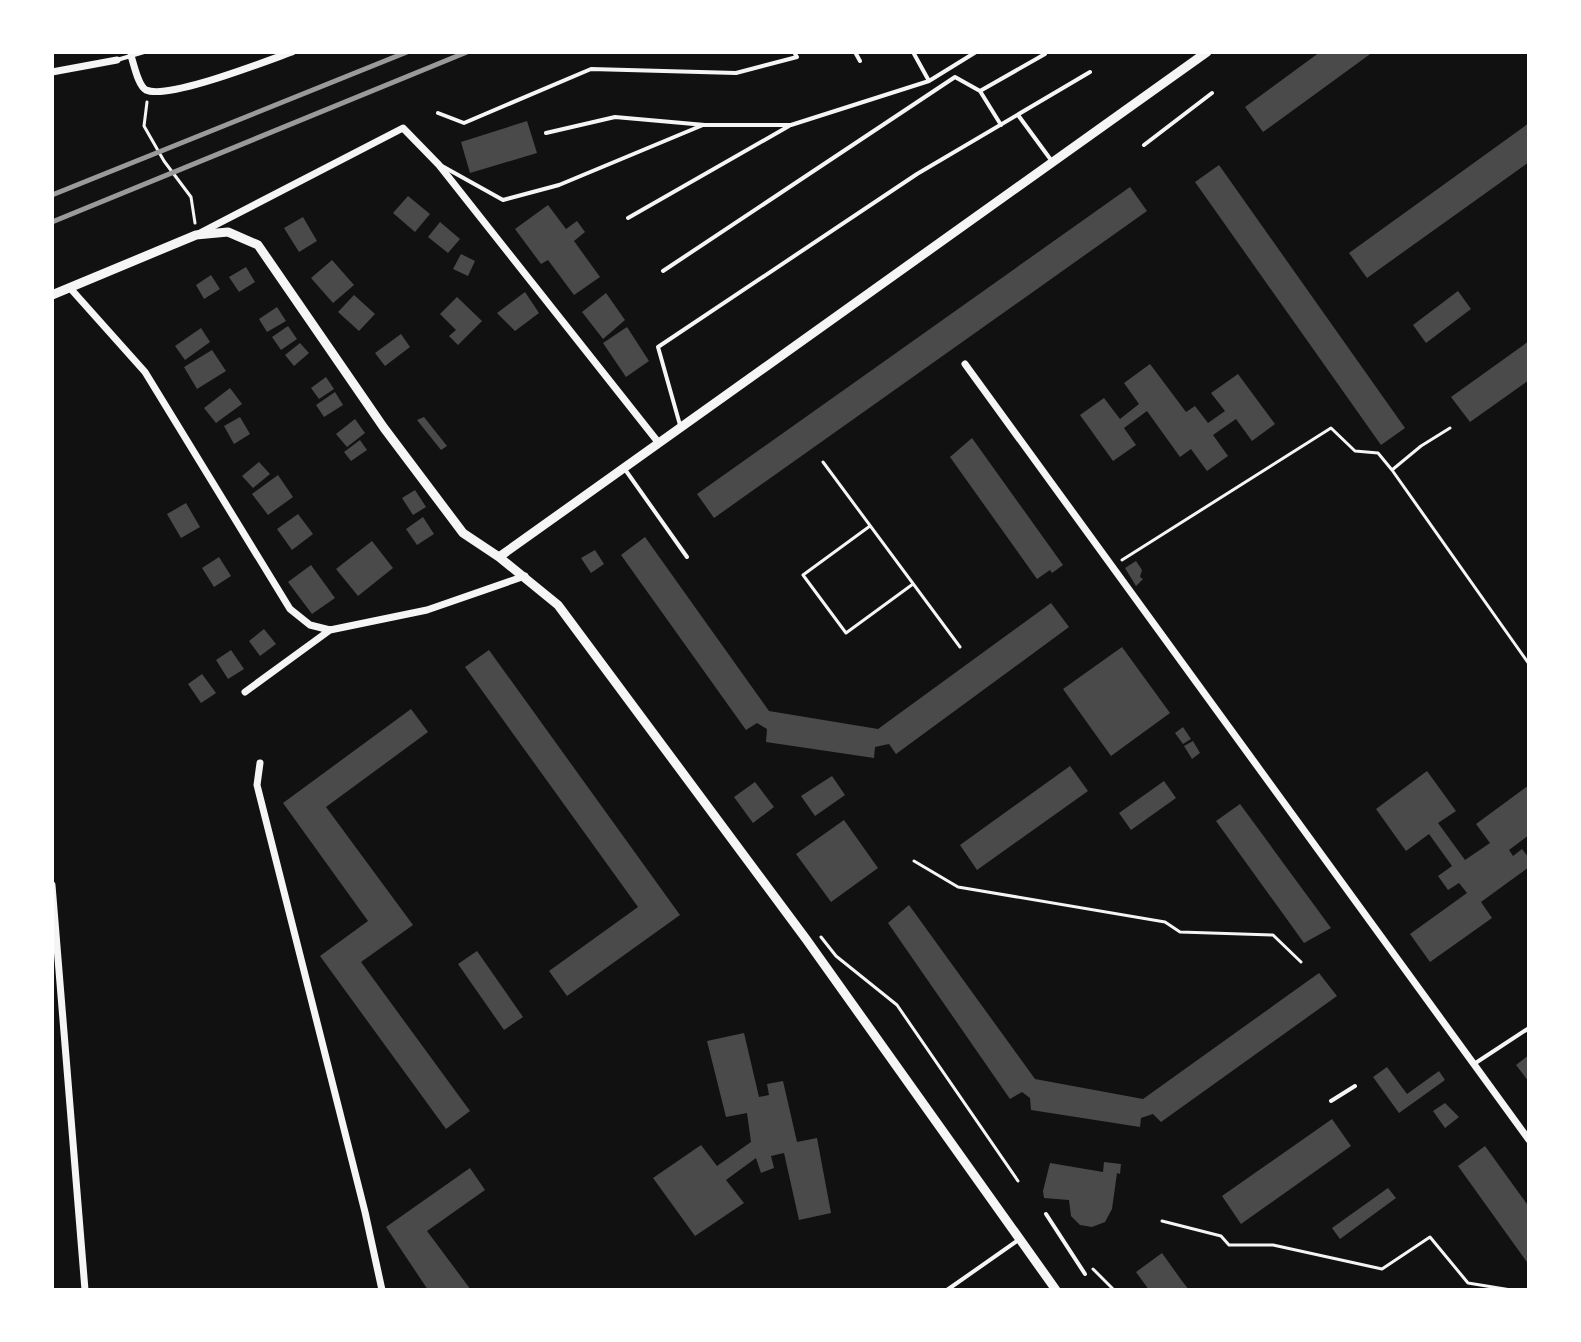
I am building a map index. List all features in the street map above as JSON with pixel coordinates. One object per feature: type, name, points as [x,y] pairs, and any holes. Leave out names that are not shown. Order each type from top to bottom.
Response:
[{"type":"street","points":[[131,56],[142,86],[149,91],[178,89],[292,52]]},
{"type":"street","points":[[499,557],[1207,52]]},
{"type":"street","points":[[52,72],[117,60]]},
{"type":"street","points":[[52,295],[196,235],[403,128],[439,165],[658,442]]},
{"type":"street","points":[[196,235],[228,232],[258,245],[384,428],[463,533],[525,576],[558,605],[806,939],[1056,1290]]},
{"type":"street","points":[[70,288],[145,372],[290,609],[310,625],[330,630]]},
{"type":"street","points":[[965,364],[1529,1140]]},
{"type":"street","points":[[245,692],[330,630],[427,610],[525,576]]},
{"type":"street","points":[[260,763],[257,785],[382,1290]]},
{"type":"street","points":[[52,885],[85,1290]]},
{"type":"lane","points":[[117,60],[144,52]]},
{"type":"lane","points":[[438,113],[464,123],[591,69],[736,73],[797,57],[794,52]]},
{"type":"lane","points":[[855,52],[860,61]]},
{"type":"lane","points":[[913,52],[929,81]]},
{"type":"lane","points":[[628,218],[791,125],[929,81],[976,52]]},
{"type":"lane","points":[[980,91],[1045,54]]},
{"type":"lane","points":[[680,426],[658,347],[917,174],[1090,72]]},
{"type":"lane","points":[[663,271],[955,77],[980,91],[1001,125]]},
{"type":"lane","points":[[1144,145],[1212,93]]},
{"type":"lane","points":[[1018,115],[1053,162]]},
{"type":"lane","points":[[546,133],[615,117],[705,125],[791,125]]},
{"type":"lane","points":[[439,165],[503,200],[559,185],[705,125]]},
{"type":"lane","points":[[624,468],[687,557]]},
{"type":"lane","points":[[1474,1064],[1529,1028]]},
{"type":"lane","points":[[1331,1101],[1355,1086]]},
{"type":"lane","points":[[1046,1214],[1085,1274]]},
{"type":"lane","points":[[947,1290],[1019,1239]]},
{"type":"path","points":[[149,91],[144,126],[164,161],[191,197],[196,235]]},
{"type":"path","points":[[1113,567],[1331,428],[1355,451],[1378,453],[1529,664]]},
{"type":"path","points":[[1392,470],[1421,446],[1450,428]]},
{"type":"path","points":[[823,462],[960,647]]},
{"type":"path","points":[[870,526],[803,575],[846,633],[913,584]]},
{"type":"path","points":[[914,861],[958,887],[1165,922],[1180,932],[1273,935],[1301,962]]},
{"type":"path","points":[[817,931],[836,956],[897,1005],[1018,1181]]},
{"type":"path","points":[[1162,1221],[1221,1236],[1229,1245],[1273,1245],[1382,1269],[1430,1237],[1468,1283],[1511,1290]]},
{"type":"path","points":[[1093,1269],[1114,1290]]},
{"type":"building","points":[[1320,52],[1373,52],[1263,132],[1245,107]]},
{"type":"building","points":[[527,121],[537,153],[470,173],[461,142]]},
{"type":"building","points":[[1529,123],[1529,162],[1367,278],[1349,253]]},
{"type":"building","points":[[1219,165],[1405,428],[1381,445],[1195,182]]},
{"type":"building","points":[[1130,187],[1147,211],[714,518],[697,494]]},
{"type":"building","points":[[408,196],[430,214],[415,232],[393,213]]},
{"type":"building","points":[[548,205],[566,229],[577,221],[585,232],[574,241],[600,277],[574,295],[548,260],[541,264],[515,229]]},
{"type":"building","points":[[303,217],[317,241],[299,252],[284,228]]},
{"type":"building","points":[[440,222],[460,239],[448,253],[428,237]]},
{"type":"building","points":[[461,254],[475,261],[468,276],[453,269]]},
{"type":"building","points":[[332,260],[354,285],[333,303],[311,278]]},
{"type":"building","points":[[246,267],[255,282],[239,292],[229,277]]},
{"type":"building","points":[[211,275],[220,289],[204,299],[196,285]]},
{"type":"building","points":[[1458,291],[1471,309],[1426,343],[1413,325]]},
{"type":"building","points":[[525,292],[539,313],[515,331],[497,313]]},
{"type":"building","points":[[606,293],[625,320],[603,339],[582,312]]},
{"type":"building","points":[[354,295],[375,314],[359,331],[338,312]]},
{"type":"building","points":[[457,297],[482,321],[458,345],[449,336],[456,330],[440,314]]},
{"type":"building","points":[[277,307],[286,321],[267,332],[259,319]]},
{"type":"building","points":[[288,326],[297,339],[281,350],[272,337]]},
{"type":"building","points":[[627,327],[649,361],[626,377],[603,343]]},
{"type":"building","points":[[201,328],[210,342],[185,360],[175,346]]},
{"type":"building","points":[[401,334],[410,347],[385,366],[375,353]]},
{"type":"building","points":[[1529,341],[1529,380],[1470,422],[1451,397]]},
{"type":"building","points":[[300,343],[309,353],[294,366],[285,355]]},
{"type":"building","points":[[212,350],[226,371],[197,389],[184,367]]},
{"type":"building","points":[[1150,364],[1186,412],[1195,406],[1208,423],[1225,411],[1211,393],[1238,374],[1275,424],[1252,441],[1236,419],[1213,435],[1228,456],[1207,471],[1191,449],[1180,457],[1147,411],[1124,428],[1136,445],[1113,461],[1080,415],[1104,398],[1120,419],[1139,404],[1124,383]]},
{"type":"building","points":[[326,377],[334,389],[319,399],[311,388]]},
{"type":"building","points":[[230,388],[242,404],[216,423],[204,408]]},
{"type":"building","points":[[335,392],[343,405],[324,417],[316,405]]},
{"type":"building","points":[[240,417],[250,434],[234,444],[224,426]]},
{"type":"building","points":[[424,417],[447,446],[441,450],[417,420]]},
{"type":"building","points":[[355,419],[365,433],[347,447],[336,434]]},
{"type":"building","points":[[972,438],[1063,565],[1052,573],[1050,570],[1037,579],[950,457]]},
{"type":"building","points":[[360,440],[367,450],[351,461],[344,452]]},
{"type":"building","points":[[259,462],[270,474],[253,488],[242,476]]},
{"type":"building","points":[[278,475],[293,497],[268,515],[252,494]]},
{"type":"building","points":[[415,490],[426,507],[413,515],[402,498]]},
{"type":"building","points":[[186,503],[200,527],[181,538],[167,514]]},
{"type":"building","points":[[298,514],[313,534],[292,550],[277,529]]},
{"type":"building","points":[[423,517],[434,534],[417,545],[406,529]]},
{"type":"building","points":[[645,537],[769,711],[878,729],[1051,603],[1069,627],[896,754],[889,744],[875,747],[874,758],[766,742],[767,729],[757,723],[746,730],[621,555]]},
{"type":"building","points":[[372,541],[393,568],[358,596],[336,569]]},
{"type":"building","points":[[595,550],[604,564],[591,573],[581,558]]},
{"type":"building","points":[[219,557],[231,576],[214,587],[202,568]]},
{"type":"building","points":[[1136,561],[1143,579],[1136,586],[1125,568]]},
{"type":"building","points":[[311,565],[335,598],[312,614],[288,582]]},
{"type":"building","points":[[264,629],[276,644],[260,656],[249,641]]},
{"type":"building","points":[[1122,647],[1170,713],[1111,756],[1063,689]]},
{"type":"building","points":[[231,650],[244,669],[228,679],[216,660]]},
{"type":"building","points":[[489,650],[680,915],[567,996],[549,971],[638,907],[465,667]]},
{"type":"building","points":[[202,674],[216,693],[201,703],[188,684]]},
{"type":"building","points":[[411,709],[428,732],[326,807],[413,925],[361,962],[470,1111],[446,1129],[320,956],[368,921],[283,803]]},
{"type":"building","points":[[1183,727],[1191,739],[1183,744],[1175,733]]},
{"type":"building","points":[[1193,741],[1200,753],[1192,759],[1184,746]]},
{"type":"building","points":[[1070,766],[1088,791],[977,870],[960,845]]},
{"type":"building","points":[[1427,771],[1456,811],[1438,823],[1465,860],[1490,843],[1476,824],[1529,785],[1529,835],[1509,850],[1513,856],[1522,849],[1529,858],[1529,867],[1481,902],[1492,918],[1430,962],[1410,934],[1467,893],[1459,883],[1448,890],[1438,876],[1452,866],[1429,834],[1406,851],[1376,809]]},
{"type":"building","points":[[832,776],[845,795],[815,816],[801,796]]},
{"type":"building","points":[[1164,781],[1176,798],[1131,830],[1119,813]]},
{"type":"building","points":[[755,782],[774,807],[753,823],[734,797]]},
{"type":"building","points":[[1240,804],[1331,928],[1304,943],[1216,821]]},
{"type":"building","points":[[844,820],[878,868],[831,902],[796,854]]},
{"type":"building","points":[[909,905],[1035,1079],[1143,1099],[1319,973],[1337,996],[1161,1122],[1153,1114],[1141,1118],[1140,1127],[1031,1110],[1030,1098],[1022,1092],[1010,1099],[888,923]]},
{"type":"building","points":[[477,951],[523,1017],[504,1030],[458,964]]},
{"type":"building","points":[[744,1033],[759,1097],[769,1095],[767,1084],[783,1081],[797,1142],[817,1138],[831,1213],[799,1220],[784,1153],[771,1156],[774,1168],[761,1173],[756,1158],[726,1180],[744,1203],[695,1236],[653,1178],[701,1145],[717,1166],[751,1142],[747,1113],[726,1117],[707,1041]]},
{"type":"building","points":[[1529,1055],[1529,1082],[1516,1065]]},
{"type":"building","points":[[1387,1067],[1407,1094],[1439,1071],[1445,1080],[1399,1113],[1373,1077]]},
{"type":"building","points":[[1445,1103],[1459,1117],[1445,1128],[1433,1111]]},
{"type":"building","points":[[1332,1119],[1351,1146],[1241,1224],[1222,1196]]},
{"type":"building","points":[[1485,1146],[1529,1207],[1529,1265],[1458,1166]]},
{"type":"building","points":[[1104,1162],[1121,1164],[1112,1209],[1105,1222],[1092,1227],[1080,1225],[1071,1216],[1069,1200],[1044,1198],[1050,1163],[1103,1172]]},
{"type":"building","points":[[470,1168],[485,1190],[427,1231],[471,1290],[428,1290],[386,1227]]},
{"type":"building","points":[[1388,1188],[1396,1198],[1340,1239],[1332,1228]]},
{"type":"building","points":[[1162,1253],[1189,1290],[1149,1290],[1136,1272]]},
{"type":"railway","points":[[52,195],[407,52]]},
{"type":"railway","points":[[52,222],[467,52]]}]
